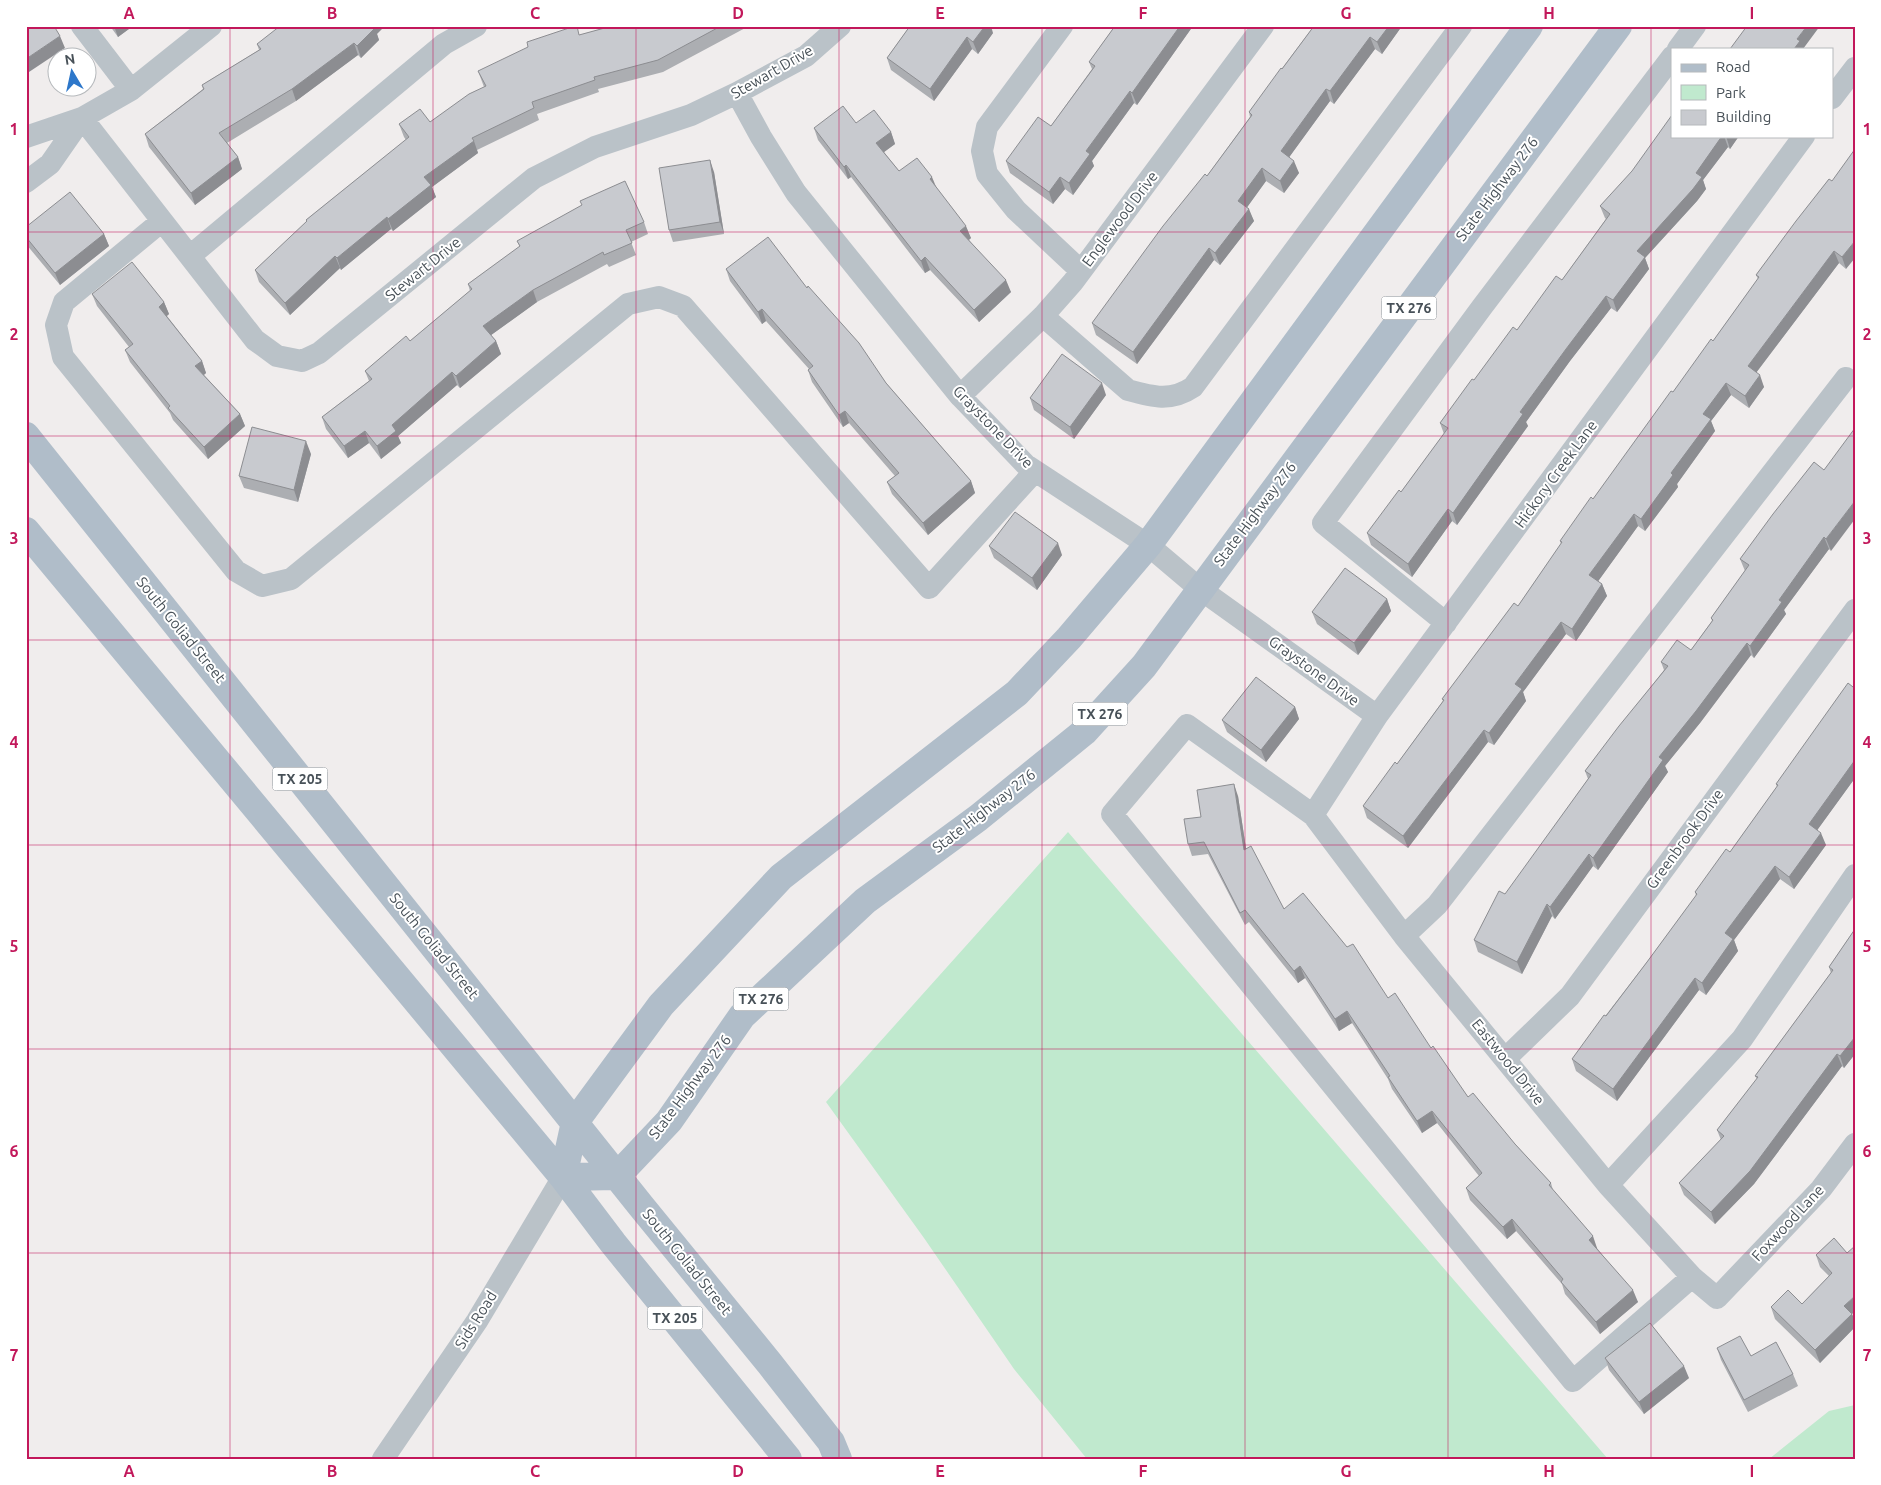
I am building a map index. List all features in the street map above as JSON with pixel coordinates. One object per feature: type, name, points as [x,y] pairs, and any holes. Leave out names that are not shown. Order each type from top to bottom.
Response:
[{"type":"main road","points":[[617,1176],[563,1177],[574,1122],[661,1005],[780,877],[1017,693],[1070,638],[1148,545],[1530,26]]},
{"type":"main road","name":"State Highway 276","points":[[617,1176],[669,1120],[742,1016],[865,901],[978,818],[1084,732],[1144,666],[1618,26]]},
{"type":"main road","name":"South Goliad Street","points":[[26,436],[825,1434],[831,1442],[838,1459]]},
{"type":"main road","name":"TX 205","points":[[26,531],[563,1177],[613,1243],[788,1459]]},
{"type":"street","points":[[82,26],[131,90]]},
{"type":"street","points":[[26,137],[82,118],[131,90],[211,26]]},
{"type":"street","points":[[190,256],[444,44],[476,26]]},
{"type":"street","name":"Stewart Drive","points":[[82,118],[255,340],[277,356],[302,361],[319,353],[534,178],[595,147],[691,114],[737,93],[806,56],[840,26]]},
{"type":"street","points":[[1062,26],[987,127],[982,151],[987,174],[1016,210],[1081,271]]},
{"type":"street","name":"Englewood Drive","points":[[960,396],[1043,316],[1081,271],[1263,26]]},
{"type":"street","points":[[1043,316],[1128,390],[1165,398],[1182,394],[1193,386],[1461,26]]},
{"type":"street","points":[[1679,48],[1695,26]]},
{"type":"street","points":[[1446,623],[1323,524],[1482,307],[1671,58]]},
{"type":"street","points":[[1834,95],[1855,68]]},
{"type":"street","name":"Graystone Drive","points":[[737,93],[761,137],[796,193],[960,396],[1026,465],[1148,545],[1200,589],[1378,716]]},
{"type":"street","points":[[26,182],[50,164],[82,118]]},
{"type":"street","name":"Hickory Creek Lane","points":[[1313,815],[1378,716],[1803,138]]},
{"type":"street","points":[[162,221],[64,302],[56,325],[63,357],[236,570],[262,586],[292,579],[628,304],[658,297],[683,306],[929,588],[1034,471]]},
{"type":"street","points":[[1404,936],[1437,905],[1852,376]]},
{"type":"street","name":"Greenbrook Drive","points":[[1505,1059],[1570,996],[1855,610]]},
{"type":"street","name":"Eastwood Drive","points":[[1692,1277],[1573,1381],[1112,814],[1187,724],[1313,815],[1404,936],[1608,1185],[1692,1277],[1717,1298]]},
{"type":"street","points":[[1608,1185],[1742,1039],[1855,875]]},
{"type":"street","name":"Foxwood Lane","points":[[1717,1298],[1822,1188],[1855,1144]]},
{"type":"street","name":"Sids Road","points":[[383,1459],[478,1321],[563,1177]]},
{"type":"green space","points":[[1068,832],[1608,1459],[1087,1459],[1014,1369],[924,1238],[826,1102]]},
{"type":"green space","points":[[1855,1405],[1855,1459],[1769,1459],[1829,1411]]},
{"type":"building","points":[[26,26],[54,26],[60,36],[26,59]]},
{"type":"building","points":[[280,26],[373,26],[375,28],[357,46],[354,43],[292,89],[219,133],[238,157],[191,193],[145,134],[204,89],[202,85],[261,49],[257,44]]},
{"type":"building","points":[[577,26],[579,35],[612,26],[721,26],[658,60],[594,77],[595,80],[532,102],[534,108],[472,138],[474,141],[424,177],[431,185],[388,219],[387,217],[337,258],[335,256],[285,303],[255,270],[306,220],[409,137],[399,124],[420,109],[430,122],[469,94],[486,86],[478,71],[528,47],[527,42]]},
{"type":"building","points":[[910,26],[985,26],[973,42],[967,37],[930,89],[887,58]]},
{"type":"building","points":[[1115,26],[1180,26],[1132,93],[1130,91],[1086,151],[1090,154],[1069,183],[1060,177],[1049,192],[1006,161],[1038,117],[1051,126],[1095,66],[1089,62]]},
{"type":"building","points":[[1314,26],[1389,26],[1377,42],[1370,37],[1330,91],[1326,89],[1281,151],[1294,161],[1280,181],[1262,168],[1238,201],[1249,209],[1215,253],[1209,248],[1133,352],[1092,323],[1163,226],[1205,174],[1207,176],[1252,115],[1249,112]]},
{"type":"building","points":[[1747,26],[1807,26],[1797,39],[1800,41],[1795,48],[1731,48]]},
{"type":"building","points":[[843,106],[856,123],[874,110],[891,132],[876,143],[899,171],[917,158],[932,177],[930,179],[966,226],[960,231],[1006,280],[974,310],[925,257],[921,261],[846,165],[844,167],[814,128]]},
{"type":"building","points":[[1671,116],[1671,138],[1721,138],[1696,173],[1702,177],[1637,251],[1645,257],[1613,300],[1606,296],[1520,412],[1523,414],[1453,513],[1448,509],[1408,564],[1367,533],[1399,490],[1401,492],[1448,428],[1440,423],[1472,379],[1474,380],[1513,327],[1517,330],[1556,276],[1562,280],[1610,214],[1600,206],[1632,171]]},
{"type":"building","points":[[1855,149],[1855,241],[1842,257],[1834,251],[1748,366],[1760,375],[1745,396],[1726,383],[1703,414],[1711,419],[1671,473],[1673,475],[1641,519],[1634,514],[1589,575],[1602,584],[1572,629],[1561,622],[1515,684],[1522,689],[1489,733],[1484,730],[1403,836],[1363,806],[1395,762],[1397,764],[1444,700],[1442,699],[1514,603],[1518,606],[1591,497],[1593,499],[1711,339],[1713,341],[1759,277],[1756,275],[1796,221],[1829,179],[1832,181]]},
{"type":"building","points":[[710,160],[720,222],[669,230],[659,168]]},
{"type":"building","points":[[625,181],[644,222],[626,230],[632,243],[604,255],[603,252],[533,290],[483,326],[496,341],[456,376],[452,372],[392,425],[396,431],[377,446],[365,431],[344,446],[322,417],[372,379],[365,371],[406,336],[410,341],[472,289],[468,284],[520,246],[517,241],[582,205],[580,201]]},
{"type":"building","points":[[70,192],[104,234],[55,273],[26,237],[26,227]]},
{"type":"building","points":[[768,237],[807,288],[808,286],[859,343],[886,383],[971,481],[923,523],[887,482],[899,473],[845,411],[839,415],[808,370],[813,366],[762,309],[758,312],[726,269]]},
{"type":"building","points":[[132,262],[164,302],[159,307],[202,361],[195,366],[240,414],[204,447],[168,408],[170,406],[125,350],[133,344],[92,294]]},
{"type":"building","points":[[1062,354],[1102,383],[1070,427],[1030,398]]},
{"type":"building","points":[[252,427],[306,441],[294,490],[239,476]]},
{"type":"building","points":[[1855,428],[1855,501],[1826,539],[1824,537],[1779,600],[1782,602],[1750,646],[1747,643],[1659,757],[1663,760],[1593,858],[1589,854],[1550,907],[1547,904],[1517,962],[1474,940],[1499,891],[1505,894],[1591,775],[1585,771],[1668,666],[1661,662],[1677,640],[1691,650],[1713,620],[1711,618],[1749,565],[1740,559],[1773,514],[1814,462],[1824,470]]},
{"type":"building","points":[[1015,512],[1058,543],[1032,578],[989,546]]},
{"type":"building","points":[[1345,568],[1387,599],[1354,643],[1312,612]]},
{"type":"building","points":[[1256,677],[1295,707],[1261,750],[1222,720]]},
{"type":"building","points":[[1848,683],[1853,687],[1855,684],[1855,760],[1809,824],[1821,833],[1789,877],[1775,866],[1725,933],[1733,939],[1702,983],[1695,978],[1613,1089],[1572,1059],[1697,894],[1695,892],[1726,849],[1730,852]]},
{"type":"building","points":[[1234,784],[1244,850],[1251,846],[1284,909],[1303,893],[1347,947],[1353,944],[1388,998],[1395,993],[1431,1048],[1433,1046],[1468,1097],[1473,1093],[1515,1144],[1551,1183],[1549,1185],[1593,1236],[1589,1240],[1633,1290],[1596,1322],[1561,1282],[1563,1279],[1512,1219],[1503,1227],[1466,1188],[1482,1173],[1432,1111],[1417,1121],[1347,1011],[1335,1019],[1300,966],[1294,971],[1245,910],[1240,913],[1204,842],[1188,844],[1184,819],[1201,817],[1197,790]]},
{"type":"building","points":[[1855,929],[1855,1037],[1840,1056],[1837,1054],[1750,1171],[1711,1212],[1679,1183],[1724,1136],[1717,1130],[1758,1077],[1755,1076],[1833,970],[1829,967]]},
{"type":"building","points":[[1834,1238],[1847,1253],[1855,1246],[1855,1296],[1844,1306],[1852,1314],[1815,1350],[1771,1307],[1788,1290],[1802,1304],[1832,1273],[1816,1255]]},
{"type":"building","points":[[1650,1323],[1684,1366],[1639,1402],[1605,1358]]},
{"type":"building","points":[[1740,1336],[1751,1356],[1776,1342],[1793,1374],[1744,1400],[1717,1348]]}]
